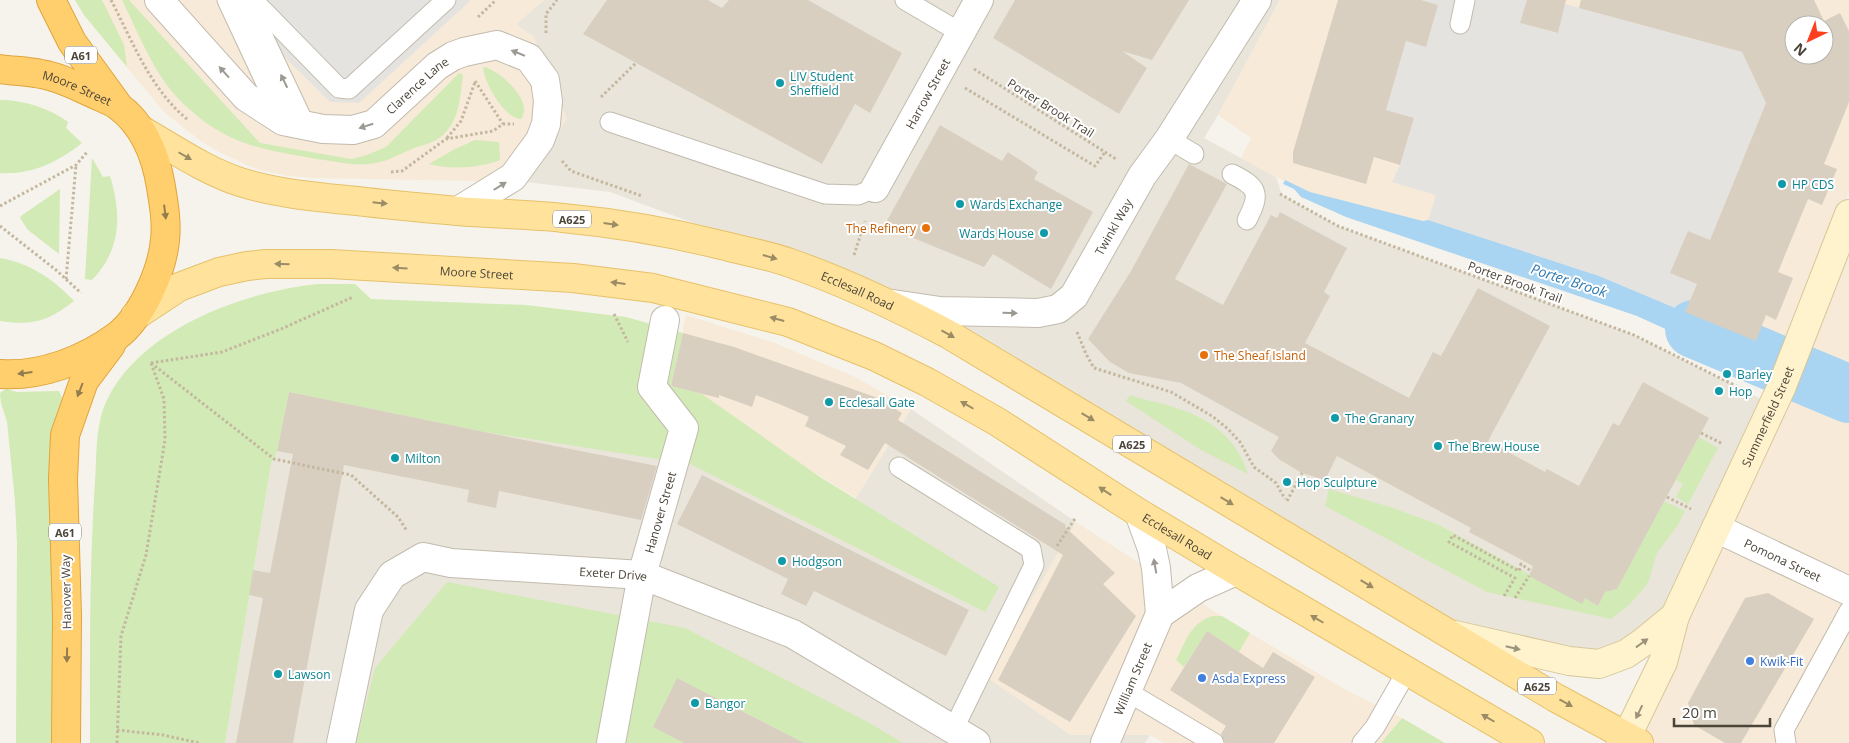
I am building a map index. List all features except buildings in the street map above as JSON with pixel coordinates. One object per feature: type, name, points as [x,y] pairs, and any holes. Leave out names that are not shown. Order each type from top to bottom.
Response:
[{"type":"highway","name":"A61","points":[[51,0],[72,42],[118,105]]},
{"type":"highway","name":"Moore Street","points":[[0,69],[43,74],[74,85],[118,105],[143,131],[158,170],[166,216],[166,240],[154,285],[126,326],[76,360],[42,371],[14,375],[0,374]]},
{"type":"highway","name":"Hanover Way","points":[[66,743],[67,616],[63,479],[65,435],[84,381],[126,326]]},
{"type":"main road","name":"Moore Street","points":[[143,131],[196,162],[239,182],[254,186],[299,195],[458,211],[562,218],[638,228],[700,239],[782,260],[809,270]]},
{"type":"main road","name":"Moore Street","points":[[126,326],[179,287],[219,272],[266,264],[331,264],[573,278],[653,288],[788,322],[822,335]]},
{"type":"main road","name":"Ecclesall Road","points":[[809,270],[891,304],[956,339],[1629,741]]},
{"type":"main road","name":"Ecclesall Road","points":[[822,335],[874,356],[927,382],[996,421],[1139,513],[1236,572],[1530,743]]},
{"type":"street","name":"Clarence Lane","points":[[159,0],[246,97],[294,123],[323,129],[353,130],[374,124],[437,66],[453,56],[464,52],[497,45],[528,58],[545,80],[548,101],[546,124],[540,140],[513,177],[458,211]]},
{"type":"street","name":"Harrow Street","points":[[876,188],[979,0]]},
{"type":"street","name":"Twinkl Way","points":[[891,304],[940,311],[1038,313],[1058,309],[1074,296],[1142,176],[1169,139],[1257,0]]},
{"type":"street","name":"Summerfield Street","points":[[1629,741],[1663,662],[1675,616],[1778,395],[1849,214]]},
{"type":"street","name":"Hanover Street","points":[[611,743],[642,574],[684,428],[652,387],[666,320]]},
{"type":"street","name":"William Street","points":[[1106,743],[1160,614],[1156,568],[1152,549],[1139,513]]},
{"type":"street","name":"Pomona Street","points":[[1716,528],[1849,591]]},
{"type":"street","name":"Exeter Drive","points":[[423,557],[451,563],[642,574],[793,634],[965,736]]},
{"type":"street","points":[[341,743],[369,610],[392,574],[423,557]]},
{"type":"street","points":[[1160,614],[1198,588],[1236,572]]},
{"type":"street","name":"Summerfield Street","points":[[1589,664],[1604,663],[1626,654],[1675,616]]},
{"type":"street","name":"Ecclesall Road","points":[[1449,633],[1589,664]]},
{"type":"lane","points":[[227,0],[294,123]]},
{"type":"lane","points":[[246,0],[294,123]]},
{"type":"lane","points":[[253,0],[339,88],[349,89],[446,0]]},
{"type":"lane","points":[[905,0],[955,44]]},
{"type":"lane","points":[[1460,24],[1465,0]]},
{"type":"lane","points":[[610,122],[825,194],[858,195],[876,188]]},
{"type":"lane","points":[[1169,139],[1194,154]]},
{"type":"lane","points":[[1240,178],[1253,188],[1256,200],[1247,220]]},
{"type":"lane","points":[[899,467],[1031,549],[1034,565],[965,736]]},
{"type":"lane","points":[[1786,743],[1784,730],[1849,611]]},
{"type":"lane","points":[[1362,743],[1375,728],[1406,671]]},
{"type":"lane","points":[[1128,692],[1214,743]]},
{"type":"path","name":"Porter Brook Trail","points":[[955,44],[1105,152],[1142,176]]},
{"type":"path","points":[[596,101],[636,63]]},
{"type":"path","points":[[475,80],[503,124]]},
{"type":"path","points":[[988,100],[1095,166],[1105,152]]},
{"type":"path","points":[[0,206],[76,165],[88,150]]},
{"type":"path","points":[[66,279],[76,165]]},
{"type":"path","points":[[571,171],[650,199]]},
{"type":"path","name":"Porter Brook Trail","points":[[1240,178],[1282,195],[1338,226],[1634,335],[1778,395]]},
{"type":"path","points":[[845,284],[876,188]]},
{"type":"path","points":[[0,226],[81,293]]},
{"type":"path","points":[[151,363],[222,352],[281,330],[359,295]]},
{"type":"path","points":[[610,308],[629,343]]},
{"type":"path","points":[[1086,354],[1094,368],[1171,392],[1212,416],[1240,442],[1254,467],[1276,483],[1286,502],[1302,473]]},
{"type":"path","points":[[151,363],[274,459],[351,475],[398,517],[423,557]]},
{"type":"path","points":[[117,743],[121,636],[146,555],[165,440],[164,400],[151,363]]},
{"type":"path","points":[[1504,596],[1516,578],[1449,542],[1453,535],[1519,570],[1521,564],[1531,571]]},
{"type":"path","points":[[1515,598],[1529,576]]},
{"type":"path","points":[[117,730],[163,735],[199,743]]},
{"type":"shaded area","points":[[75,0],[544,0],[516,24],[534,37],[567,119],[526,182],[316,178],[288,176],[256,169],[202,142],[164,112],[84,15]]},
{"type":"shaded area","points":[[227,0],[471,0],[359,103],[330,102]]},
{"type":"shaded area","points":[[544,0],[1280,0],[1204,138],[1276,177],[1282,195],[1338,226],[1634,335],[1773,405],[1675,616],[1608,662],[1449,633],[845,284],[849,270],[796,251],[696,224],[610,192],[526,182],[516,24]]},
{"type":"shaded area","points":[[1280,0],[1849,0],[1849,191],[1797,346],[1849,214],[1849,743],[1639,743],[1627,736],[1794,357],[1599,276],[1428,220],[1423,221],[1310,192],[1276,177],[1241,158],[1251,138],[1218,115]]},
{"type":"shaded area","points":[[1421,0],[1527,0],[1521,23],[1557,33],[1565,4],[1742,52],[1766,103],[1710,240],[1688,231],[1671,273],[1697,284],[1685,312],[1599,276],[1428,220],[1436,195],[1392,182],[1400,165],[1414,118],[1386,110],[1406,41],[1426,46],[1438,5]]},
{"type":"shaded area","points":[[686,315],[775,343],[855,377],[911,409],[856,498],[671,386]]},
{"type":"shaded area","points":[[289,392],[690,464],[833,535],[911,409],[1076,522],[987,677],[1071,735],[1150,735],[1145,743],[225,743],[271,464],[277,451]]},
{"type":"shaded area","points":[[1076,522],[1226,619],[1348,691],[1402,718],[1381,743],[1164,743],[1150,735],[1071,735],[986,677]]},
{"type":"green space","points":[[75,0],[101,0],[103,2],[124,45],[127,67],[84,15]]},
{"type":"green space","points":[[122,0],[129,0],[260,143],[351,159],[367,155],[386,147],[459,73],[463,75],[456,115],[449,129],[436,140],[375,163],[343,163],[281,153],[234,139],[204,121],[177,98],[167,86],[150,58]]},
{"type":"green space","points":[[485,67],[507,81],[520,96],[524,112],[521,119],[514,117],[496,99],[484,75],[483,68]]},
{"type":"green space","points":[[0,100],[27,103],[61,117],[68,122],[66,128],[82,143],[64,156],[44,166],[23,172],[0,173]]},
{"type":"green space","points":[[475,140],[499,142],[500,160],[483,165],[465,167],[446,167],[429,164],[455,149]]},
{"type":"green space","points":[[92,158],[103,177],[110,176],[114,190],[117,218],[114,244],[109,257],[102,269],[92,280],[85,279]]},
{"type":"green space","points":[[60,189],[59,254],[28,230],[20,218]]},
{"type":"green space","points":[[0,258],[11,260],[40,273],[74,301],[65,308],[40,320],[22,323],[0,321]]},
{"type":"green space","points":[[317,284],[355,284],[371,299],[526,305],[626,317],[683,333],[671,386],[702,394],[820,477],[999,587],[985,612],[690,464],[485,432],[289,392],[277,451],[271,464],[225,743],[90,743],[90,612],[93,515],[98,430],[107,400],[123,375],[144,353],[169,334],[197,318],[227,305],[258,296],[288,288]]},
{"type":"green space","points":[[6,389],[17,392],[59,391],[62,398],[54,437],[55,743],[16,743],[17,543],[7,422],[0,393]]},
{"type":"green space","points":[[1130,395],[1170,406],[1208,422],[1219,430],[1236,449],[1248,474],[1201,450],[1126,401]]},
{"type":"green space","points":[[1699,437],[1718,448],[1688,504],[1676,497],[1683,484],[1676,480]]},
{"type":"green space","points":[[1329,489],[1390,507],[1437,524],[1582,603],[1585,598],[1598,606],[1605,592],[1617,589],[1664,501],[1685,511],[1678,525],[1657,553],[1645,587],[1629,605],[1611,619],[1487,592],[1325,506]]},
{"type":"green space","points":[[447,582],[685,628],[868,722],[903,743],[804,743],[677,678],[653,727],[684,743],[356,743],[375,668]]},
{"type":"green space","points":[[1213,616],[1222,616],[1250,633],[1239,652],[1207,631],[1184,667],[1176,660],[1186,639],[1199,623]]},
{"type":"green space","points":[[1402,718],[1445,743],[1381,743]]},
{"type":"water","points":[[1285,180],[1310,192],[1423,221],[1428,220],[1599,276],[1773,349],[1762,373],[1637,316],[1346,217],[1301,197],[1294,189],[1283,184]]},
{"type":"water","points":[[1827,369],[1849,378],[1849,410],[1816,396]]},
{"type":"waterway","name":"Porter Brook","points":[[1694,329],[1849,394]]},
{"type":"place","name":"LIV Student Sheffield","points":[[780,83]]},
{"type":"place","name":"HP CDS","points":[[1782,184]]},
{"type":"place","name":"Wards Exchange","points":[[960,204]]},
{"type":"place","name":"The Refinery","points":[[926,228]]},
{"type":"place","name":"Wards House","points":[[1044,233]]},
{"type":"place","name":"The Sheaf Island","points":[[1204,355]]},
{"type":"place","name":"Barley","points":[[1727,374]]},
{"type":"place","name":"Hop","points":[[1719,391]]},
{"type":"place","name":"Ecclesall Gate","points":[[829,402]]},
{"type":"place","name":"The Granary","points":[[1335,418]]},
{"type":"place","name":"The Brew House","points":[[1438,446]]},
{"type":"place","name":"Milton","points":[[395,458]]},
{"type":"place","name":"Hop Sculpture","points":[[1287,482]]},
{"type":"place","name":"Hodgson","points":[[782,561]]},
{"type":"place","name":"Kwik-Fit","points":[[1750,661]]},
{"type":"place","name":"Lawson","points":[[278,674]]},
{"type":"place","name":"Asda Express","points":[[1202,678]]},
{"type":"place","name":"Bangor","points":[[695,703]]}]
